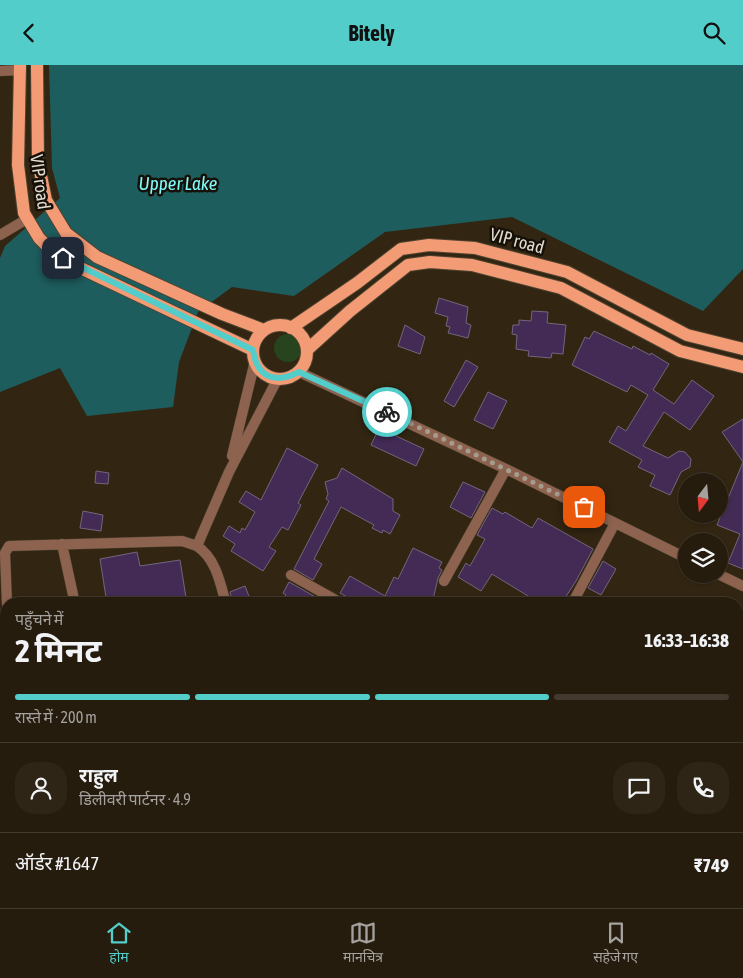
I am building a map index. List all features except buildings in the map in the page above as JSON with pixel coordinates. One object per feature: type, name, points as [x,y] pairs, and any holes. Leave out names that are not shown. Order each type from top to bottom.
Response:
[{"type":"main road","name":"VIP road","points":[[37,65],[38,161],[46,199],[66,233],[97,257],[264,331],[282,325],[291,327],[357,283],[401,249],[429,245],[474,248],[567,272],[686,335],[743,349]]},
{"type":"main road","name":"VIP road","points":[[20,67],[18,165],[24,213],[39,238],[54,253],[72,264],[214,331],[254,356],[261,371],[278,379]]},
{"type":"main road","name":"VIP road","points":[[299,372],[306,362],[307,350],[350,311],[408,265],[430,262],[472,265],[560,288],[680,351],[743,367]]},
{"type":"main road","points":[[291,327],[302,336],[307,350]]},
{"type":"main road","points":[[254,356],[256,339],[264,331]]},
{"type":"main road","points":[[278,379],[286,379],[299,372]]},
{"type":"street","points":[[0,71],[20,67]]},
{"type":"street","points":[[0,235],[28,221]]},
{"type":"street","points":[[228,472],[254,356]]},
{"type":"street","points":[[299,372],[506,469],[678,554]]},
{"type":"street","points":[[197,546],[228,472],[278,379]]},
{"type":"street","points":[[444,581],[506,469]]},
{"type":"street","points":[[576,597],[614,523]]},
{"type":"street","points":[[7,597],[6,548],[62,544],[182,541],[197,546],[208,553],[218,576],[224,597]]},
{"type":"street","points":[[62,544],[73,597]]},
{"type":"street","points":[[291,575],[330,597]]},
{"type":"street","points":[[728,579],[743,586]]},
{"type":"green space","points":[[288,334],[298,338],[302,348],[298,358],[288,362],[278,358],[274,348],[278,338]]},
{"type":"water","name":"Upper Lake","points":[[49,65],[743,65],[743,269],[703,311],[512,217],[385,232],[294,296],[232,287],[198,312],[179,362],[173,407],[87,416],[60,368],[0,392],[0,258],[5,246],[60,198],[52,168]]},
{"type":"way so far","points":[[387,412],[584,507]]},
{"type":"route","points":[[63,258],[253,350],[255,361],[261,371],[270,377],[286,379],[299,372],[387,412]]}]
